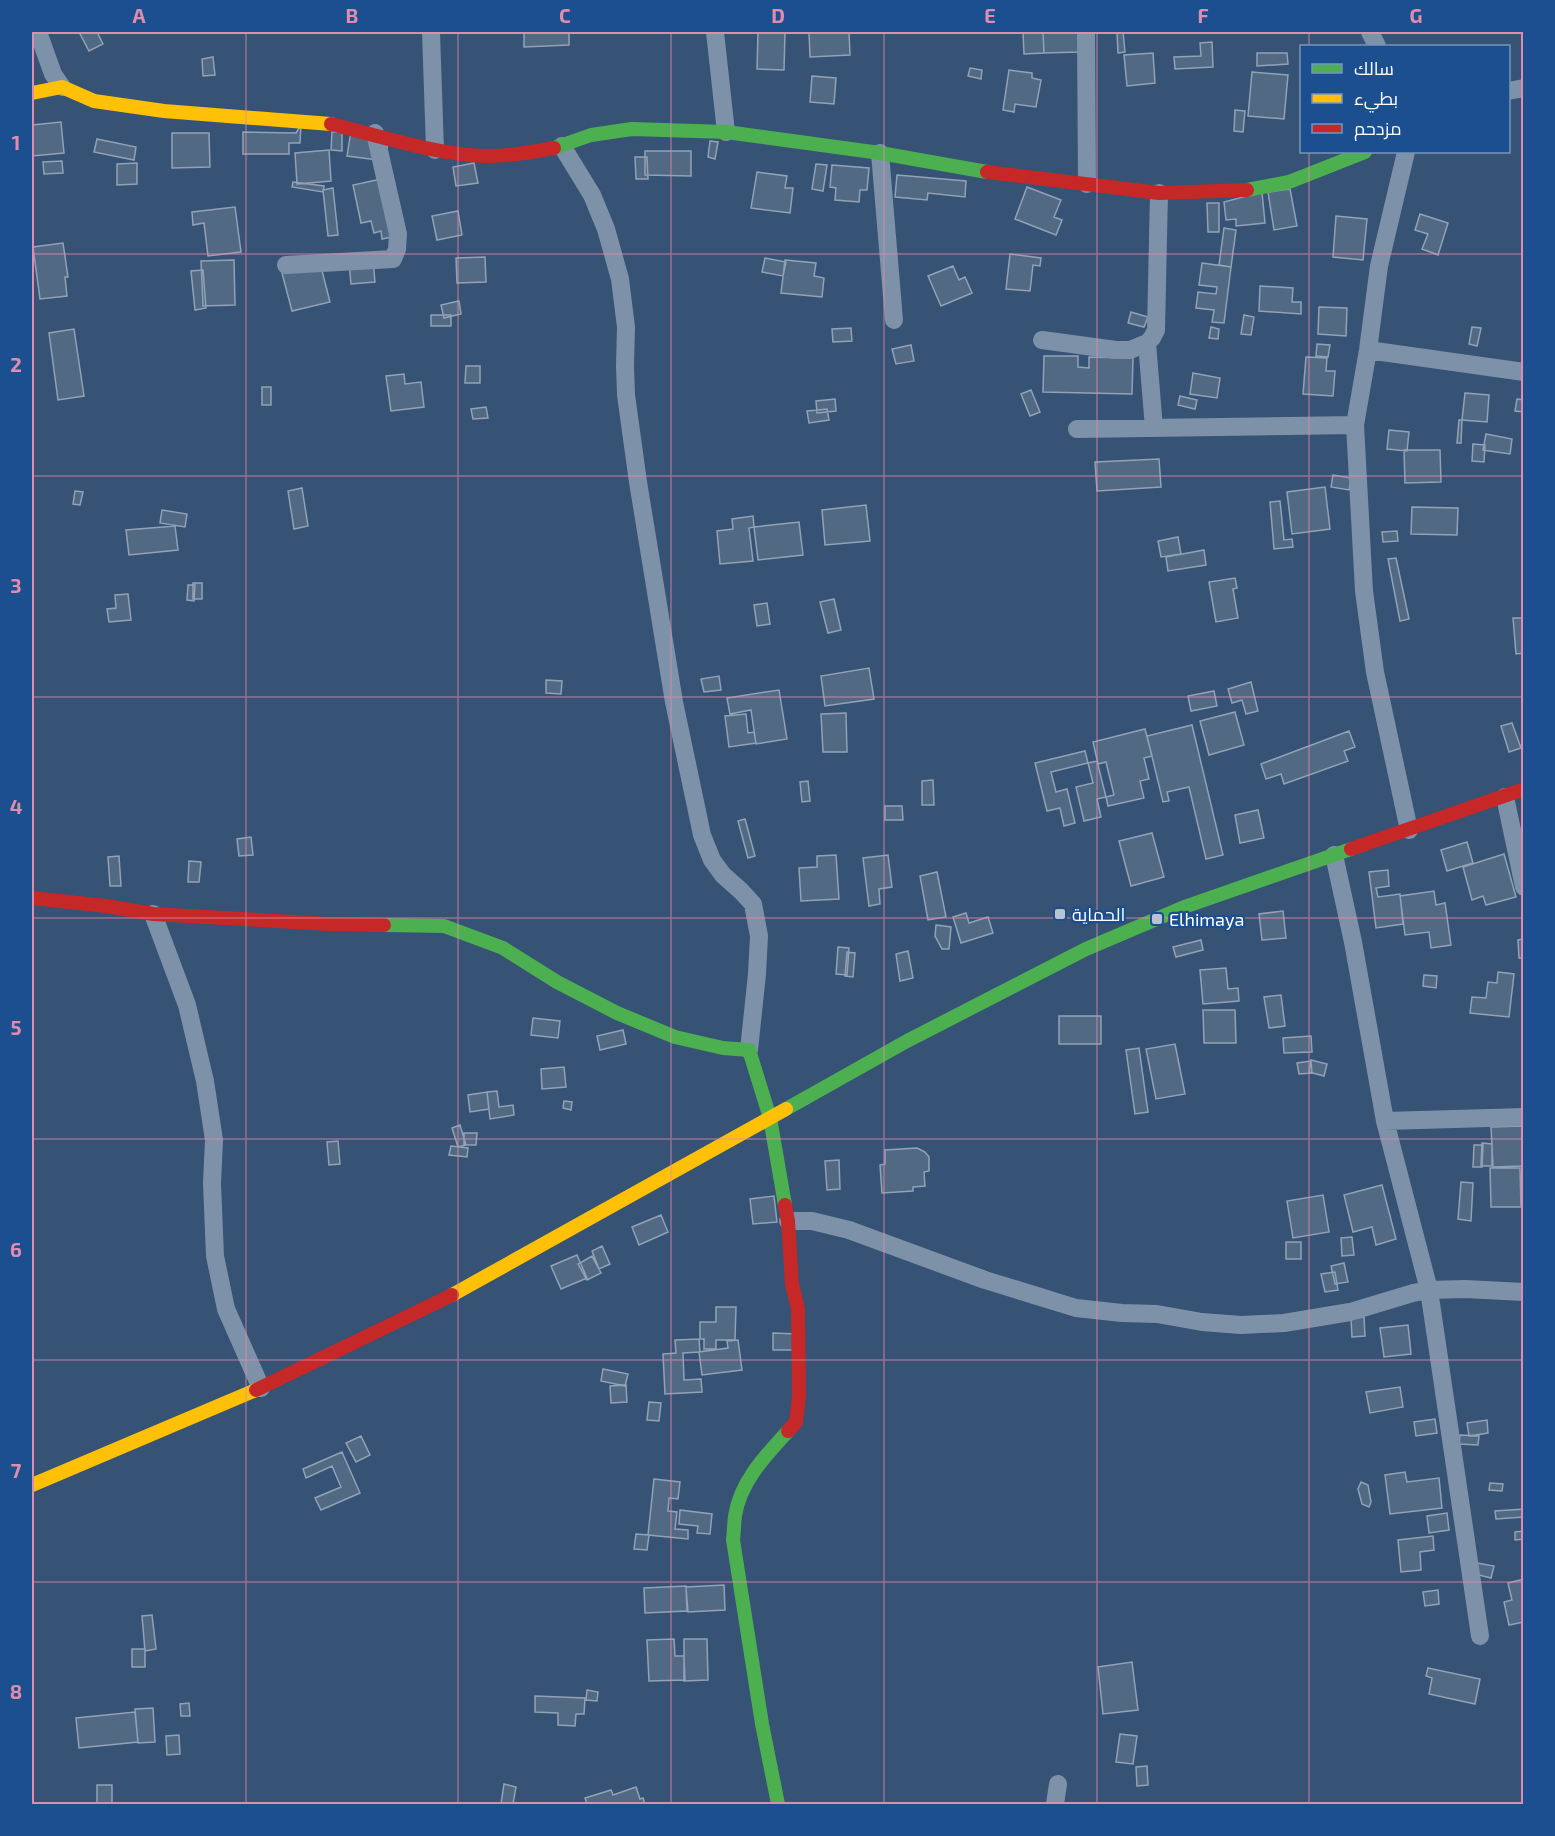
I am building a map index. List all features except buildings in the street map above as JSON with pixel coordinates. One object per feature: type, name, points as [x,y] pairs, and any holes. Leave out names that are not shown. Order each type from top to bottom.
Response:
[{"type":"street","points":[[38,32],[53,74],[62,87],[94,101],[153,109],[324,122],[375,133],[435,150],[490,156],[536,152],[562,146],[591,135],[632,129],[726,132],[880,153],[1000,174],[1159,193],[1247,190],[1289,182],[1363,153]]},
{"type":"street","points":[[431,32],[435,150]]},
{"type":"street","points":[[715,32],[726,132]]},
{"type":"street","points":[[1086,32],[1088,184]]},
{"type":"street","points":[[32,93],[62,87]]},
{"type":"street","points":[[286,265],[393,259],[397,249],[398,234],[375,133]]},
{"type":"street","points":[[562,146],[592,195],[606,229],[620,279],[626,327],[626,395],[638,482],[674,702],[702,836],[712,860],[723,875],[753,904],[759,936],[749,1050],[770,1118],[788,1221],[792,1284],[798,1309],[800,1372],[796,1422],[762,1459],[745,1486],[735,1514],[733,1539],[762,1724],[778,1804]]},
{"type":"street","points":[[880,153],[894,320]]},
{"type":"street","points":[[1406,153],[1379,266],[1368,351],[1355,425],[1364,591],[1375,672],[1409,830]]},
{"type":"street","points":[[1042,340],[1130,350],[1147,343],[1152,338],[1156,330],[1159,193]]},
{"type":"street","points":[[1147,343],[1154,428]]},
{"type":"street","points":[[1368,351],[1524,372]]},
{"type":"street","points":[[1077,429],[1355,425]]},
{"type":"street","points":[[32,1485],[261,1388],[464,1288],[907,1041],[1086,949],[1187,906],[1524,789]]},
{"type":"street","points":[[1505,797],[1524,887]]},
{"type":"street","points":[[1334,855],[1353,942],[1385,1121],[1429,1290],[1480,1636]]},
{"type":"street","points":[[32,898],[153,914],[329,924],[444,926],[503,948],[557,982],[617,1013],[675,1037],[723,1048],[749,1050]]},
{"type":"street","points":[[153,914],[187,1005],[205,1081],[214,1140],[212,1183],[215,1256],[226,1309],[261,1388]]},
{"type":"street","points":[[1385,1121],[1524,1117]]},
{"type":"street","points":[[788,1221],[812,1221],[849,1230],[985,1280],[1076,1308],[1157,1314],[1202,1322],[1241,1325],[1284,1323],[1350,1312],[1429,1290],[1524,1292]]},
{"type":"street","points":[[1055,1804],[1058,1784]]},
{"type":"traffic: fast","points":[[554,148],[591,135],[632,129],[726,132],[880,153],[987,172]]},
{"type":"traffic: fast","points":[[1247,190],[1289,182],[1362,153]]},
{"type":"traffic: fast","points":[[786,1109],[907,1041],[1086,949],[1187,906],[1351,849]]},
{"type":"traffic: fast","points":[[384,925],[444,926],[503,948],[557,982],[617,1013],[675,1037],[723,1048],[749,1050],[770,1118],[785,1205]]},
{"type":"traffic: fast","points":[[778,1804],[762,1724],[733,1540],[735,1516],[748,1480],[788,1431]]},
{"type":"traffic: slow","points":[[32,93],[62,87],[94,101],[164,111],[331,124]]},
{"type":"traffic: slow","points":[[452,1295],[786,1109]]},
{"type":"traffic: slow","points":[[32,1485],[256,1390]]},
{"type":"traffic: jam","points":[[331,124],[410,144],[470,155],[506,155],[554,148]]},
{"type":"traffic: jam","points":[[987,172],[1159,193],[1247,190]]},
{"type":"traffic: jam","points":[[1351,849],[1524,789]]},
{"type":"traffic: jam","points":[[32,898],[153,914],[384,925]]},
{"type":"traffic: jam","points":[[785,1205],[792,1284],[798,1309],[799,1396],[796,1422],[788,1431]]},
{"type":"traffic: jam","points":[[256,1390],[452,1295]]},
{"type":"place","name":"الحماية","points":[[1060,914]]},
{"type":"place","name":"Elhimaya","points":[[1157,919]]}]
